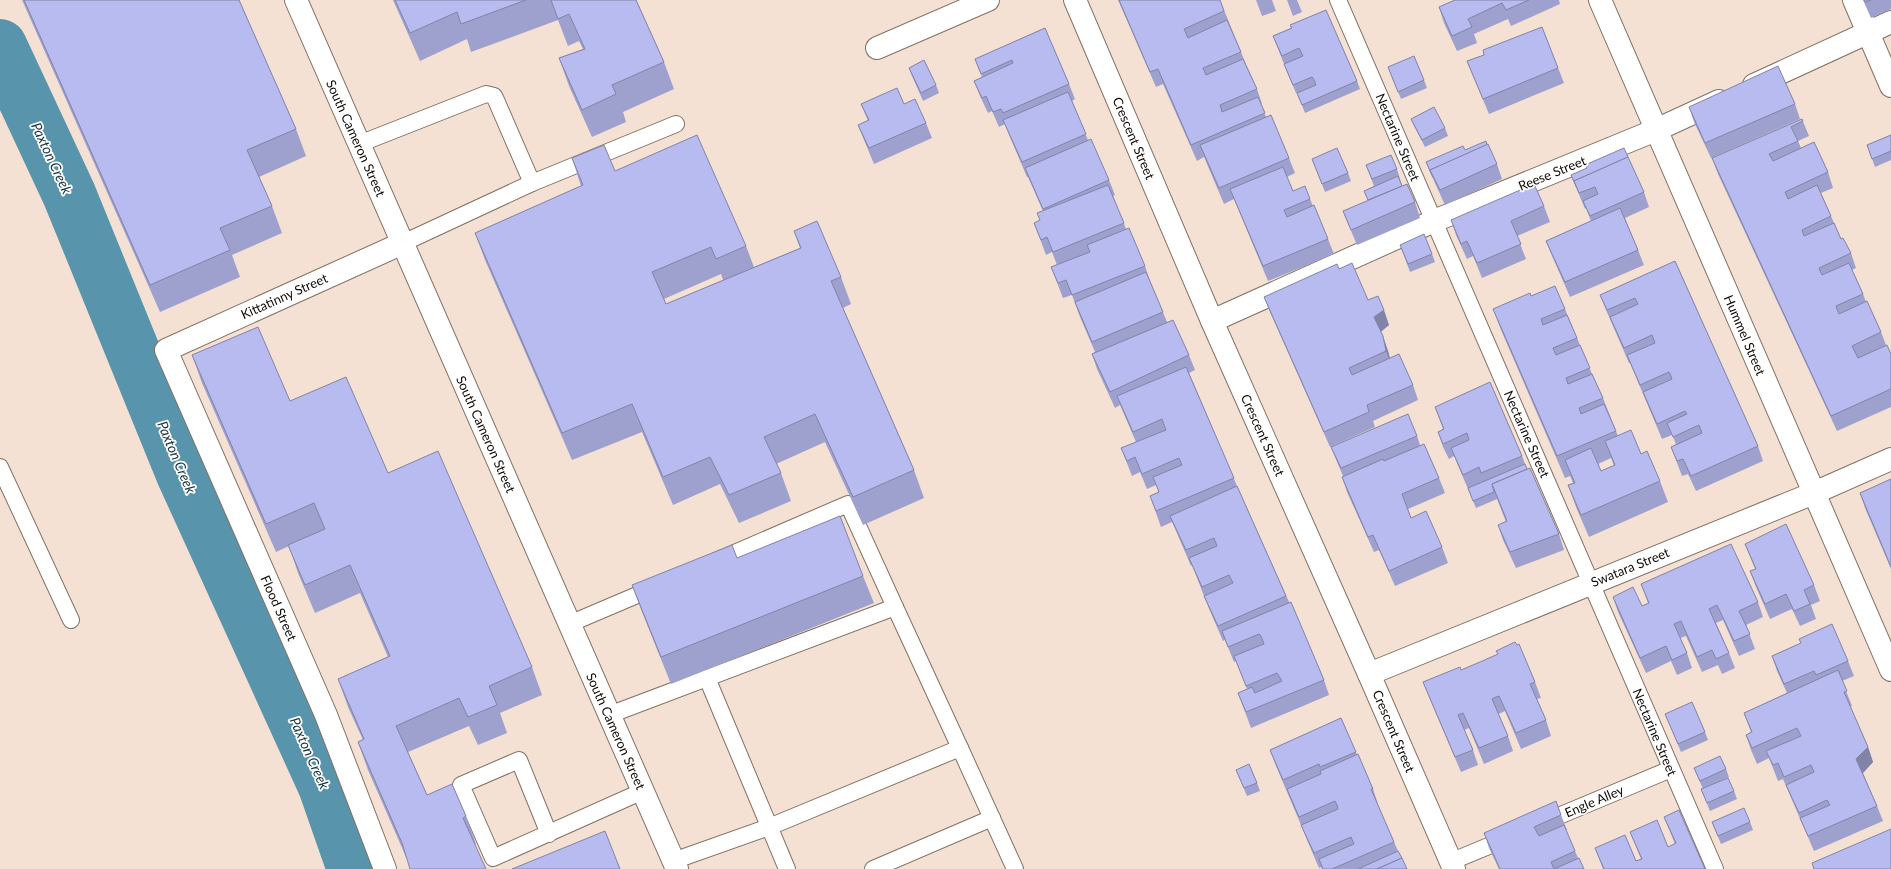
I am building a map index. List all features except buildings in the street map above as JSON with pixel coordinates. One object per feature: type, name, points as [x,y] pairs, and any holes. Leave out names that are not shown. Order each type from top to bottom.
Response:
[{"type":"main road","name":"South Cameron Street","points":[[296,0],[675,865]]},
{"type":"main road","points":[[877,48],[988,0]]},
{"type":"main road","name":"Crescent Street","points":[[1075,0],[1212,321],[1452,865]]},
{"type":"main road","name":"Hummel Street","points":[[1600,0],[1891,670]]},
{"type":"main road","points":[[1854,0],[1891,86]]},
{"type":"main road","name":"Reese Street","points":[[1212,321],[1434,221],[1656,130],[1891,22]]},
{"type":"main road","name":"Kittatinny Street","points":[[166,350],[403,243]]},
{"type":"main road","name":"Flood Street","points":[[166,350],[326,715],[385,869]]},
{"type":"main road","name":"Swatara Street","points":[[1369,674],[1591,582],[1814,493],[1891,459]]},
{"type":"lane","name":"Nectarine Street","points":[[1338,0],[1591,582],[1670,769],[1715,869]]},
{"type":"lane","points":[[359,144],[486,94],[490,95],[496,100],[532,183]]},
{"type":"lane","points":[[403,243],[532,183],[676,124]]},
{"type":"lane","points":[[0,467],[72,620]]},
{"type":"lane","points":[[702,567],[848,504],[1015,869]]},
{"type":"lane","points":[[569,624],[673,580]]},
{"type":"lane","points":[[609,714],[895,607]]},
{"type":"lane","points":[[707,678],[787,869]]},
{"type":"lane","points":[[675,865],[960,748]]},
{"type":"lane","points":[[548,834],[519,760],[461,785],[493,858],[548,834],[643,791]]},
{"type":"lane","name":"Engle Alley","points":[[1452,865],[1527,829],[1670,769]]},
{"type":"lane","points":[[873,869],[992,818]]},
{"type":"waterway","name":"Paxton Creek","points":[[0,46],[69,194],[183,474],[325,786],[354,869]]}]
